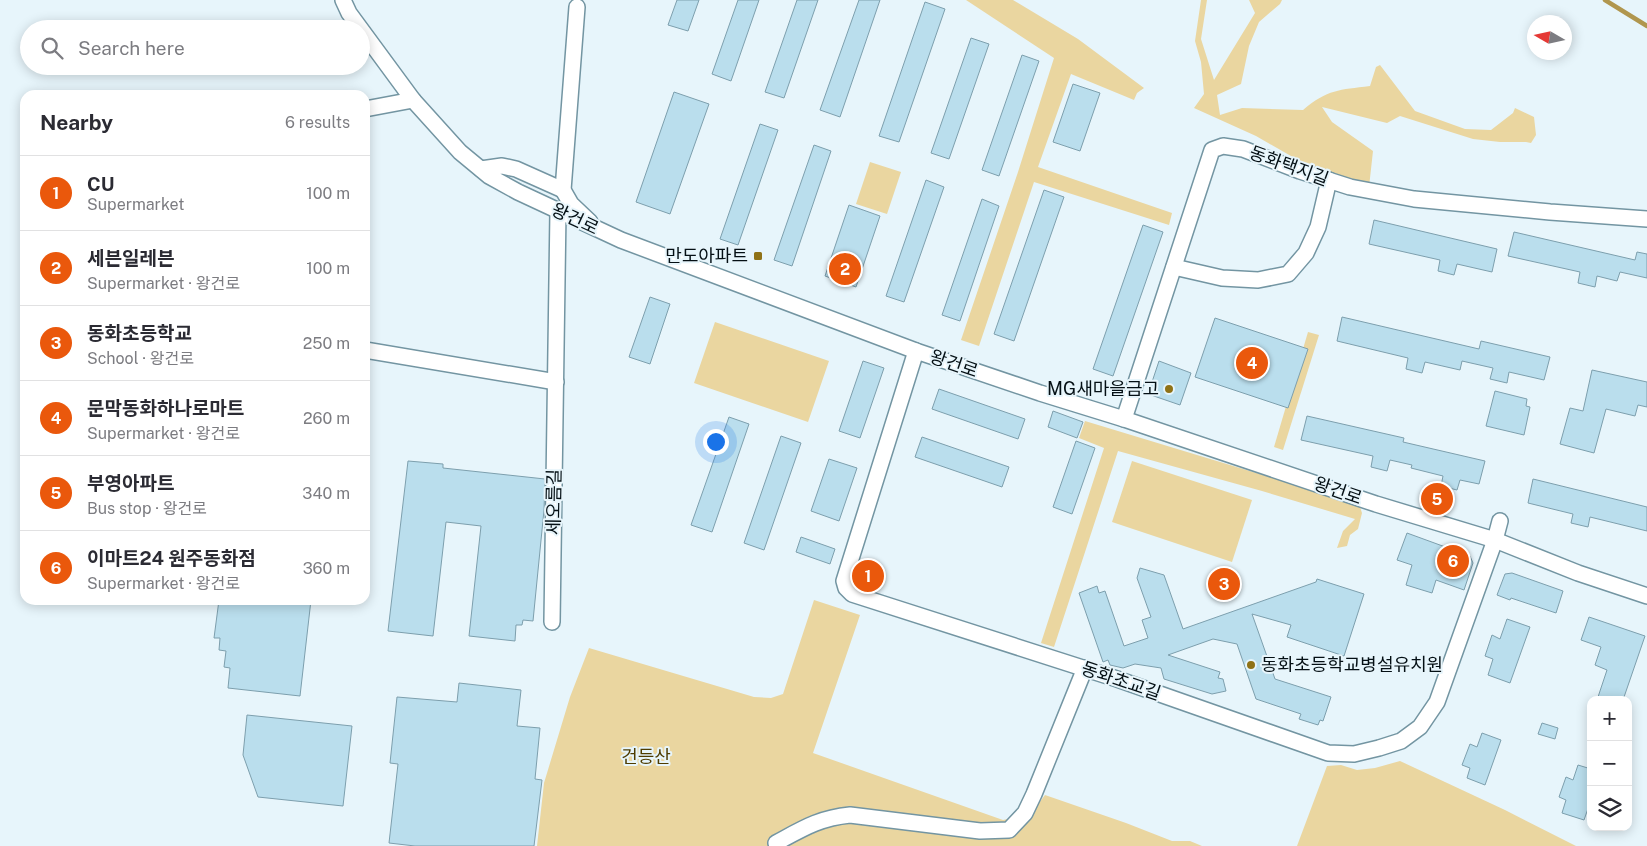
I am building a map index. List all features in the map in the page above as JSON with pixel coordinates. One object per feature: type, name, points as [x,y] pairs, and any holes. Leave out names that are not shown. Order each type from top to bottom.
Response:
[{"type":"street","name":"왕건로","points":[[343,0],[354,20]]},
{"type":"street","points":[[577,7],[563,190],[571,204],[598,230]]},
{"type":"street","name":"왕건로","points":[[370,42],[413,100],[460,152],[489,176],[558,212],[621,240],[916,351],[1376,504],[1495,540],[1578,573],[1647,596]]},
{"type":"street","points":[[370,108],[413,100]]},
{"type":"street","name":"동화택지길","points":[[1124,419],[1212,150],[1223,146],[1243,149],[1300,171],[1350,187],[1414,199],[1647,219]]},
{"type":"street","points":[[481,169],[502,166],[516,169],[563,190]]},
{"type":"street","points":[[1174,267],[1222,278],[1258,280],[1288,274],[1306,253],[1318,227],[1330,180]]},
{"type":"street","name":"세오름길","points":[[552,622],[558,212]]},
{"type":"street","points":[[370,351],[556,382]]},
{"type":"street","name":"동화초교길","points":[[916,351],[844,582],[846,588],[852,594],[1085,668],[1328,753],[1354,754],[1379,748],[1400,741],[1420,727],[1437,702],[1495,540],[1500,521]]},
{"type":"street","points":[[776,843],[813,823],[850,814],[980,831],[1008,830],[1025,813],[1085,668]]},
{"type":"green space","points":[[966,0],[1013,0],[1078,39],[1144,88],[1137,93],[1134,100],[1071,74],[1038,167],[1172,213],[1169,225],[1034,182],[979,346],[961,340],[1018,172],[1054,58]]},
{"type":"green space","points":[[1201,0],[1207,0],[1201,39],[1214,80],[1255,13],[1249,0],[1282,0],[1280,4],[1259,22],[1249,46],[1241,84],[1217,95],[1220,115],[1242,108],[1303,110],[1327,94],[1350,88],[1370,86],[1376,67],[1380,65],[1415,111],[1465,129],[1491,130],[1513,113],[1515,108],[1534,117],[1536,135],[1531,143],[1473,139],[1400,116],[1387,123],[1322,107],[1332,122],[1373,151],[1369,187],[1335,176],[1298,160],[1256,136],[1194,108],[1204,94],[1201,62],[1195,41]]},
{"type":"green space","points":[[870,162],[901,172],[887,214],[856,204]]},
{"type":"green space","points":[[715,322],[829,361],[808,422],[694,383]]},
{"type":"green space","points":[[1308,332],[1319,335],[1283,450],[1274,447]]},
{"type":"green space","points":[[1085,421],[1359,504],[1362,513],[1358,529],[1350,535],[1347,546],[1337,548],[1343,531],[1355,519],[1118,451],[1054,647],[1041,643],[1104,448],[1079,438]]},
{"type":"green space","points":[[1132,461],[1252,500],[1232,562],[1112,522]]},
{"type":"green space","name":"건등산","points":[[814,600],[860,615],[813,753],[1003,820],[1017,817],[1006,825],[987,826],[893,813],[837,809],[811,819],[772,846],[537,846],[544,783],[570,697],[589,648],[754,697],[771,698],[783,694]]},
{"type":"green space","points":[[1400,761],[1505,810],[1576,846],[1297,846],[1327,766],[1341,765],[1357,770],[1375,768]]},
{"type":"green space","points":[[1045,795],[1172,841],[1190,841],[1202,846],[783,846],[816,830],[846,821],[1020,828]]},
{"type":"building","points":[[677,0],[699,0],[688,31],[668,25]]},
{"type":"building","points":[[738,0],[759,0],[731,81],[712,74]]},
{"type":"building","points":[[797,0],[818,0],[784,98],[765,92]]},
{"type":"building","points":[[859,0],[880,0],[840,117],[820,110]]},
{"type":"building","points":[[925,2],[945,9],[899,142],[879,136]]},
{"type":"building","points":[[971,38],[989,44],[949,159],[931,153]]},
{"type":"building","points":[[1022,55],[1039,61],[999,176],[982,170]]},
{"type":"building","points":[[1073,84],[1100,93],[1080,151],[1053,142]]},
{"type":"building","points":[[674,92],[709,104],[670,214],[636,202]]},
{"type":"building","points":[[760,124],[778,130],[738,245],[720,239]]},
{"type":"building","points":[[814,145],[831,151],[792,266],[774,260]]},
{"type":"building","points":[[926,180],[944,187],[904,302],[886,296]]},
{"type":"building","points":[[1044,190],[1064,197],[1014,341],[994,334]]},
{"type":"building","points":[[982,199],[999,206],[960,321],[942,315]]},
{"type":"building","points":[[849,205],[880,216],[856,287],[825,276]]},
{"type":"building","points":[[1374,220],[1497,249],[1492,272],[1457,264],[1454,275],[1438,271],[1440,260],[1369,244]]},
{"type":"building","points":[[1143,225],[1163,232],[1113,376],[1093,369]]},
{"type":"building","points":[[1514,232],[1635,260],[1637,252],[1647,254],[1647,278],[1620,272],[1617,281],[1597,276],[1595,287],[1578,283],[1580,272],[1508,256]]},
{"type":"building","points":[[650,297],[670,304],[650,364],[629,357]]},
{"type":"building","points":[[1342,317],[1479,349],[1481,341],[1550,357],[1544,380],[1509,372],[1507,383],[1490,379],[1493,368],[1462,361],[1460,370],[1425,362],[1422,373],[1406,369],[1408,358],[1337,341]]},
{"type":"building","points":[[1215,318],[1308,349],[1288,408],[1195,377]]},
{"type":"building","points":[[863,361],[884,368],[860,438],[839,431]]},
{"type":"building","points":[[1159,361],[1191,373],[1180,405],[1148,394]]},
{"type":"building","points":[[1592,370],[1647,382],[1647,407],[1638,405],[1635,416],[1606,409],[1594,453],[1560,444],[1570,408],[1583,411]]},
{"type":"building","points":[[939,389],[1025,419],[1018,439],[932,409]]},
{"type":"building","points":[[1495,391],[1527,399],[1526,406],[1530,407],[1524,435],[1486,426]]},
{"type":"building","points":[[1053,411],[1083,422],[1077,438],[1048,427]]},
{"type":"building","points":[[1307,416],[1404,438],[1403,442],[1485,461],[1479,484],[1460,480],[1457,490],[1441,486],[1443,476],[1411,468],[1412,465],[1390,460],[1387,471],[1371,467],[1373,456],[1301,440]]},
{"type":"building","points":[[729,417],[749,424],[712,532],[691,525]]},
{"type":"building","points":[[781,436],[801,443],[764,550],[744,543]]},
{"type":"building","points":[[922,437],[1009,467],[1002,487],[915,457]]},
{"type":"building","points":[[1076,441],[1095,448],[1072,514],[1053,507]]},
{"type":"building","points":[[829,459],[857,468],[839,521],[811,511]]},
{"type":"building","points":[[408,461],[443,464],[443,468],[545,479],[544,510],[533,621],[523,620],[522,625],[516,625],[515,641],[469,636],[481,526],[446,522],[433,636],[388,631]]},
{"type":"building","points":[[1533,479],[1647,507],[1647,531],[1590,517],[1588,527],[1571,523],[1573,514],[1528,503]]},
{"type":"building","points":[[1407,533],[1470,556],[1473,563],[1464,590],[1436,580],[1432,593],[1406,585],[1412,565],[1397,560]]},
{"type":"building","points":[[801,537],[835,549],[830,564],[796,552]]},
{"type":"building","points":[[1140,568],[1164,575],[1183,629],[1316,582],[1317,579],[1364,594],[1344,656],[1287,637],[1291,625],[1252,614],[1275,679],[1331,697],[1323,721],[1320,720],[1318,725],[1299,719],[1301,714],[1256,699],[1237,644],[1213,639],[1168,655],[1220,672],[1218,678],[1223,679],[1226,691],[1212,694],[1164,679],[1161,668],[1135,664],[1123,668],[1110,665],[1108,660],[1103,662],[1079,593],[1097,586],[1099,593],[1105,591],[1124,646],[1148,638],[1142,620],[1151,617],[1137,578]]},
{"type":"building","points":[[1512,573],[1563,591],[1556,613],[1497,595],[1505,574]]},
{"type":"building","points":[[218,605],[310,605],[300,696],[228,688],[230,668],[224,667],[226,651],[219,650],[220,638],[214,638]]},
{"type":"building","points":[[1589,617],[1645,636],[1624,696],[1598,696],[1607,670],[1595,665],[1601,647],[1581,640]]},
{"type":"building","points":[[1507,619],[1530,627],[1510,683],[1488,675],[1493,659],[1485,656],[1492,635],[1500,639]]},
{"type":"building","points":[[459,683],[521,690],[517,726],[540,728],[535,779],[542,780],[534,846],[415,846],[389,843],[398,764],[390,763],[397,697],[457,702]]},
{"type":"building","points":[[247,715],[352,726],[343,806],[258,797],[243,755]]},
{"type":"building","points":[[1542,723],[1558,728],[1555,739],[1538,734]]},
{"type":"building","points":[[1482,733],[1501,740],[1485,785],[1467,778],[1470,768],[1462,765],[1470,744],[1477,747]]},
{"type":"building","points":[[1578,765],[1587,768],[1587,811],[1584,820],[1562,813],[1566,800],[1559,797],[1566,777],[1573,780]]},
{"type":"waterway","points":[[1605,0],[1647,26]]},
{"type":"place","name":"만도아파트","points":[[758,256]]},
{"type":"place","name":"세븐일레븐","points":[[845,269]]},
{"type":"place","name":"문막동화하나로마트","points":[[1252,363]]},
{"type":"place","name":"MG새마을금고","points":[[1169,389]]},
{"type":"place","name":"부영아파트","points":[[1437,499]]},
{"type":"place","name":"이마트24 원주동화점","points":[[1453,561]]},
{"type":"place","name":"CU","points":[[868,576]]},
{"type":"place","name":"동화초등학교","points":[[1224,584]]},
{"type":"place","name":"동화초등학교병설유치원","points":[[1251,665]]}]
